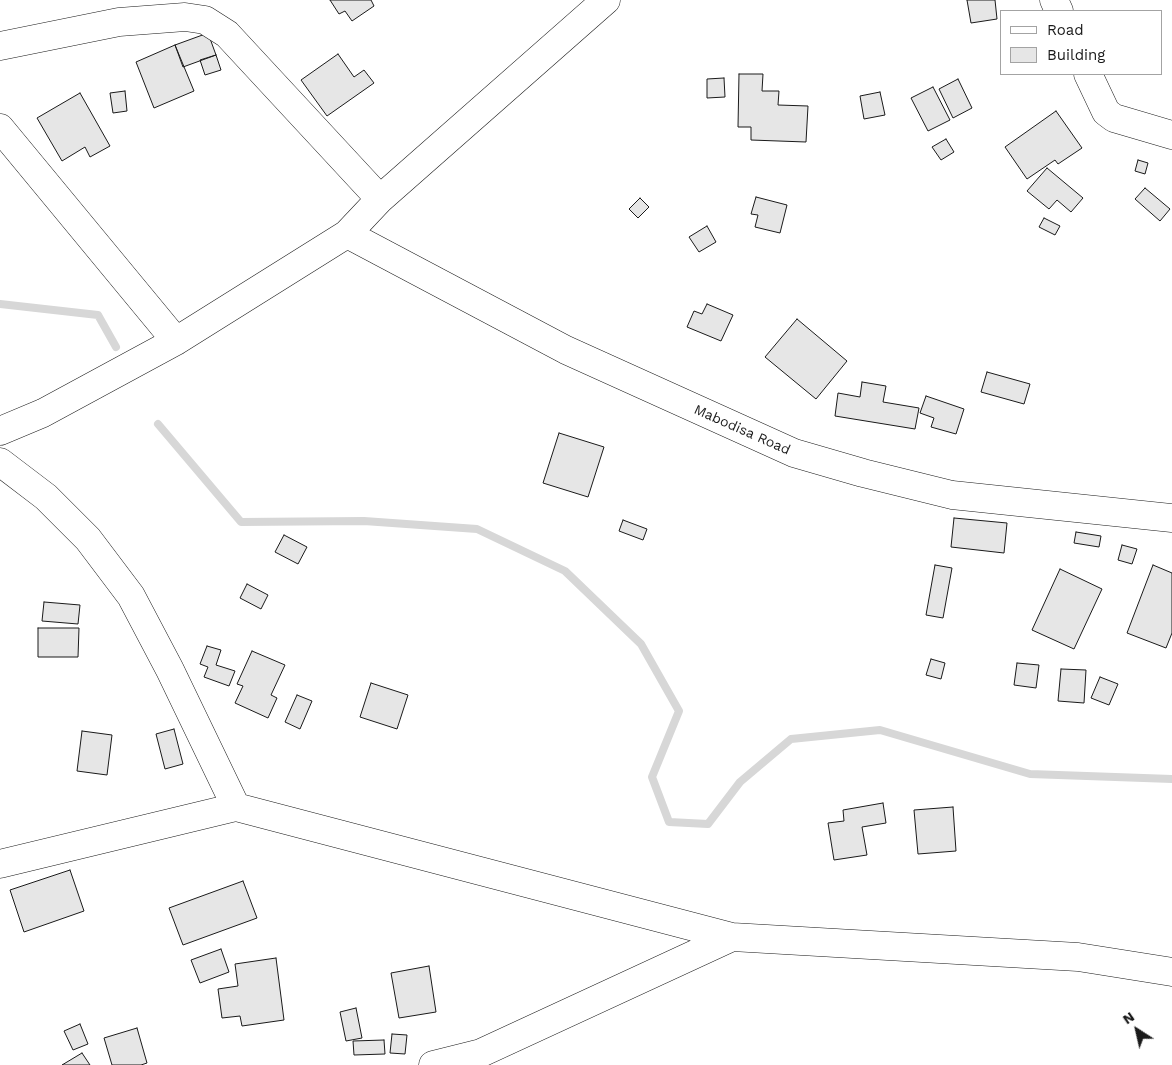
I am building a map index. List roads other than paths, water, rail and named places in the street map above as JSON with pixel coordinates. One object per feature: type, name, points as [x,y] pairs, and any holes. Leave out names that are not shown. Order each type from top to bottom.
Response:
[{"type":"street","points":[[0,431],[43,414],[176,341],[347,234],[380,199],[606,0]]},
{"type":"street","points":[[0,46],[119,22],[185,17],[205,20],[227,34],[380,199]]},
{"type":"street","points":[[1088,75],[1106,112],[1114,118],[1172,136]]},
{"type":"street","points":[[0,128],[176,341]]},
{"type":"street","name":"Mabodisa Road","points":[[347,234],[566,350],[794,453],[863,473],[952,495],[1172,518]]},
{"type":"street","points":[[0,462],[46,497],[88,539],[131,596],[170,670],[236,807]]},
{"type":"street","points":[[0,864],[236,807],[732,937],[1078,957],[1172,972]]},
{"type":"street","points":[[433,1065],[481,1053],[732,937]]},
{"type":"waterway","points":[[0,304],[98,315],[116,347]]},
{"type":"waterway","points":[[158,424],[241,522],[364,521],[477,529],[565,571],[641,644],[679,711],[652,777],[669,822],[708,824],[740,782],[791,739],[880,730],[1030,774],[1172,779]]}]
